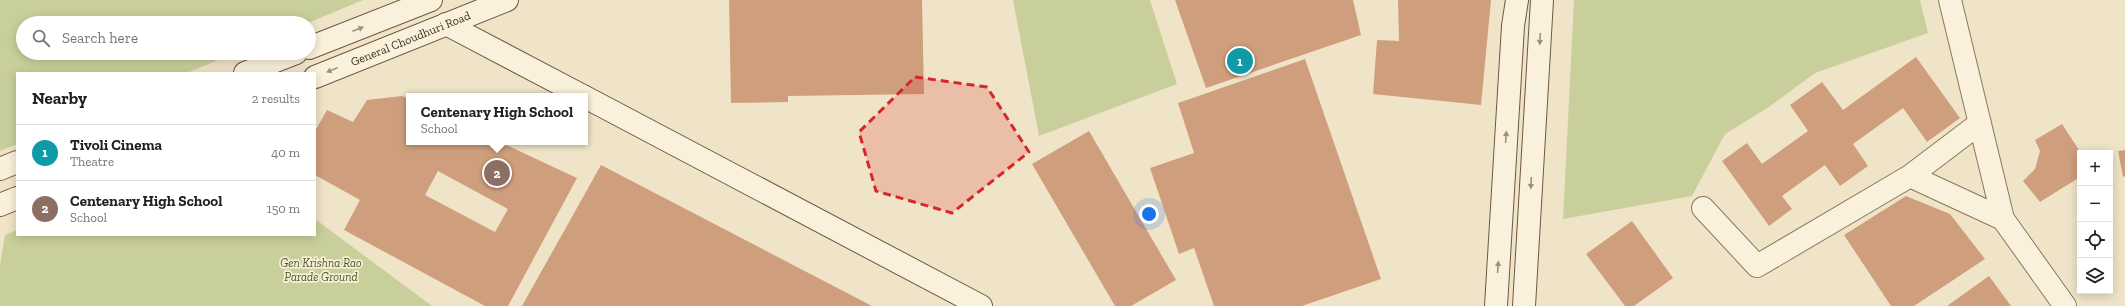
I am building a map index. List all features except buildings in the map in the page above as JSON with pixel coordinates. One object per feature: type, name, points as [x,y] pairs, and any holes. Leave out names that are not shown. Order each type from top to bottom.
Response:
[{"type":"street","points":[[316,45],[431,0]]},
{"type":"street","name":"General Choudhuri Road","points":[[316,77],[507,0]]},
{"type":"street","points":[[1496,306],[1513,26],[1517,0]]},
{"type":"street","points":[[1524,306],[1542,0]]},
{"type":"street","points":[[1950,0],[2003,219],[2065,306]]},
{"type":"street","points":[[446,24],[576,93]]},
{"type":"street","points":[[248,72],[278,60]]},
{"type":"street","points":[[588,99],[981,306]]},
{"type":"street","points":[[1703,208],[1757,266],[1910,176],[1980,123]]},
{"type":"street","points":[[0,169],[16,162]]},
{"type":"street","points":[[1910,176],[2003,219]]},
{"type":"street","points":[[0,205],[16,198]]},
{"type":"highlighted area","points":[[915,77],[987,87],[1029,152],[952,213],[876,191],[859,132]]},
{"type":"green space","points":[[0,0],[363,0],[316,20],[316,16],[16,16],[16,60],[218,60],[189,72],[16,72],[16,144],[0,151]]},
{"type":"green space","points":[[1013,0],[1150,0],[1177,84],[1039,136]]},
{"type":"green space","points":[[1574,0],[1920,0],[1928,33],[1815,73],[1769,107],[1725,134],[1692,196],[1563,219]]},
{"type":"green space","name":"Gen Krishna Rao Parade Ground","points":[[316,220],[432,306],[0,306],[0,265],[5,235],[16,230],[16,236],[316,236]]},
{"type":"place","name":"Tivoli Cinema","points":[[1240,61]]},
{"type":"place","name":"Centenary High School","points":[[497,173]]}]
